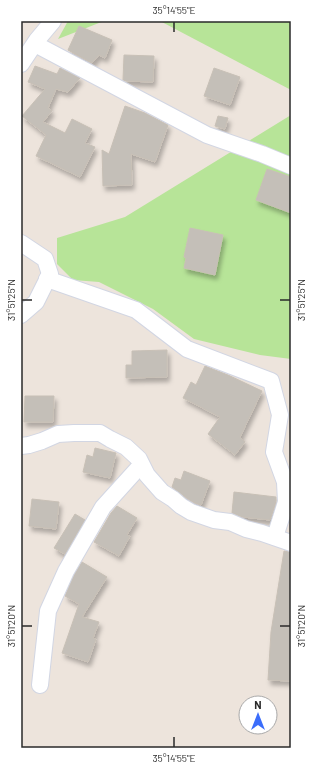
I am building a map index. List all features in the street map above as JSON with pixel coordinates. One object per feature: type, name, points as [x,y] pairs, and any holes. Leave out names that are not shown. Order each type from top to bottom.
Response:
[{"type":"street","points":[[21,64],[53,21]]},
{"type":"street","points":[[35,44],[206,135],[262,154],[291,166]]},
{"type":"street","points":[[21,244],[45,259],[50,274],[36,302],[21,314]]},
{"type":"street","points":[[47,279],[136,310],[187,348],[271,381],[280,416],[274,452],[285,482],[286,502],[275,538]]},
{"type":"street","points":[[21,446],[42,441],[58,434],[100,433],[110,440],[126,447],[139,459],[147,475],[162,492],[181,506],[192,512],[214,520],[230,522],[246,530],[262,533],[291,543]]},
{"type":"street","points":[[40,685],[48,611],[66,571],[103,507],[141,465]]},
{"type":"green space","points":[[68,21],[104,21],[58,39]]},
{"type":"green space","points":[[160,21],[291,21],[291,90]]},
{"type":"green space","points":[[291,115],[291,359],[260,355],[194,339],[153,309],[99,282],[73,280],[57,264],[57,238],[125,217]]},
{"type":"building","points":[[79,26],[112,40],[105,58],[99,55],[92,63],[68,50]]},
{"type":"building","points":[[124,55],[154,56],[153,82],[123,80]]},
{"type":"building","points":[[35,66],[57,74],[60,68],[80,78],[68,92],[56,89],[48,108],[52,111],[43,122],[65,133],[72,119],[92,129],[85,143],[95,147],[80,177],[36,156],[46,135],[22,116],[45,89],[28,82]]},
{"type":"building","points":[[214,68],[240,77],[230,105],[204,96]]},
{"type":"building","points":[[125,106],[145,113],[168,125],[155,162],[131,154],[132,185],[103,186],[102,150],[109,154]]},
{"type":"building","points":[[218,116],[228,118],[225,129],[215,126]]},
{"type":"building","points":[[267,169],[291,177],[291,213],[256,200]]},
{"type":"building","points":[[190,228],[223,235],[215,275],[184,268],[186,258],[184,257]]},
{"type":"building","points":[[167,350],[167,377],[126,378],[126,365],[132,365],[132,351]]},
{"type":"building","points":[[205,366],[262,391],[240,437],[245,442],[235,455],[208,434],[220,417],[183,398],[191,382],[196,385]]},
{"type":"building","points":[[25,396],[54,396],[53,422],[24,422]]},
{"type":"building","points":[[95,448],[116,453],[110,478],[83,472],[87,455],[93,457]]},
{"type":"building","points":[[184,471],[210,481],[201,505],[193,502],[172,487],[175,478],[181,480]]},
{"type":"building","points":[[234,492],[276,497],[270,520],[243,517],[232,513]]},
{"type":"building","points":[[32,499],[59,502],[56,529],[29,526]]},
{"type":"building","points":[[117,506],[137,518],[127,535],[130,536],[119,556],[94,542],[111,513]]},
{"type":"building","points":[[75,514],[85,520],[65,554],[54,548]]},
{"type":"building","points":[[284,551],[291,552],[291,681],[268,680],[271,632]]},
{"type":"building","points":[[82,562],[107,577],[82,617],[99,622],[93,638],[96,639],[88,662],[62,653],[79,604],[65,596],[74,575]]}]
